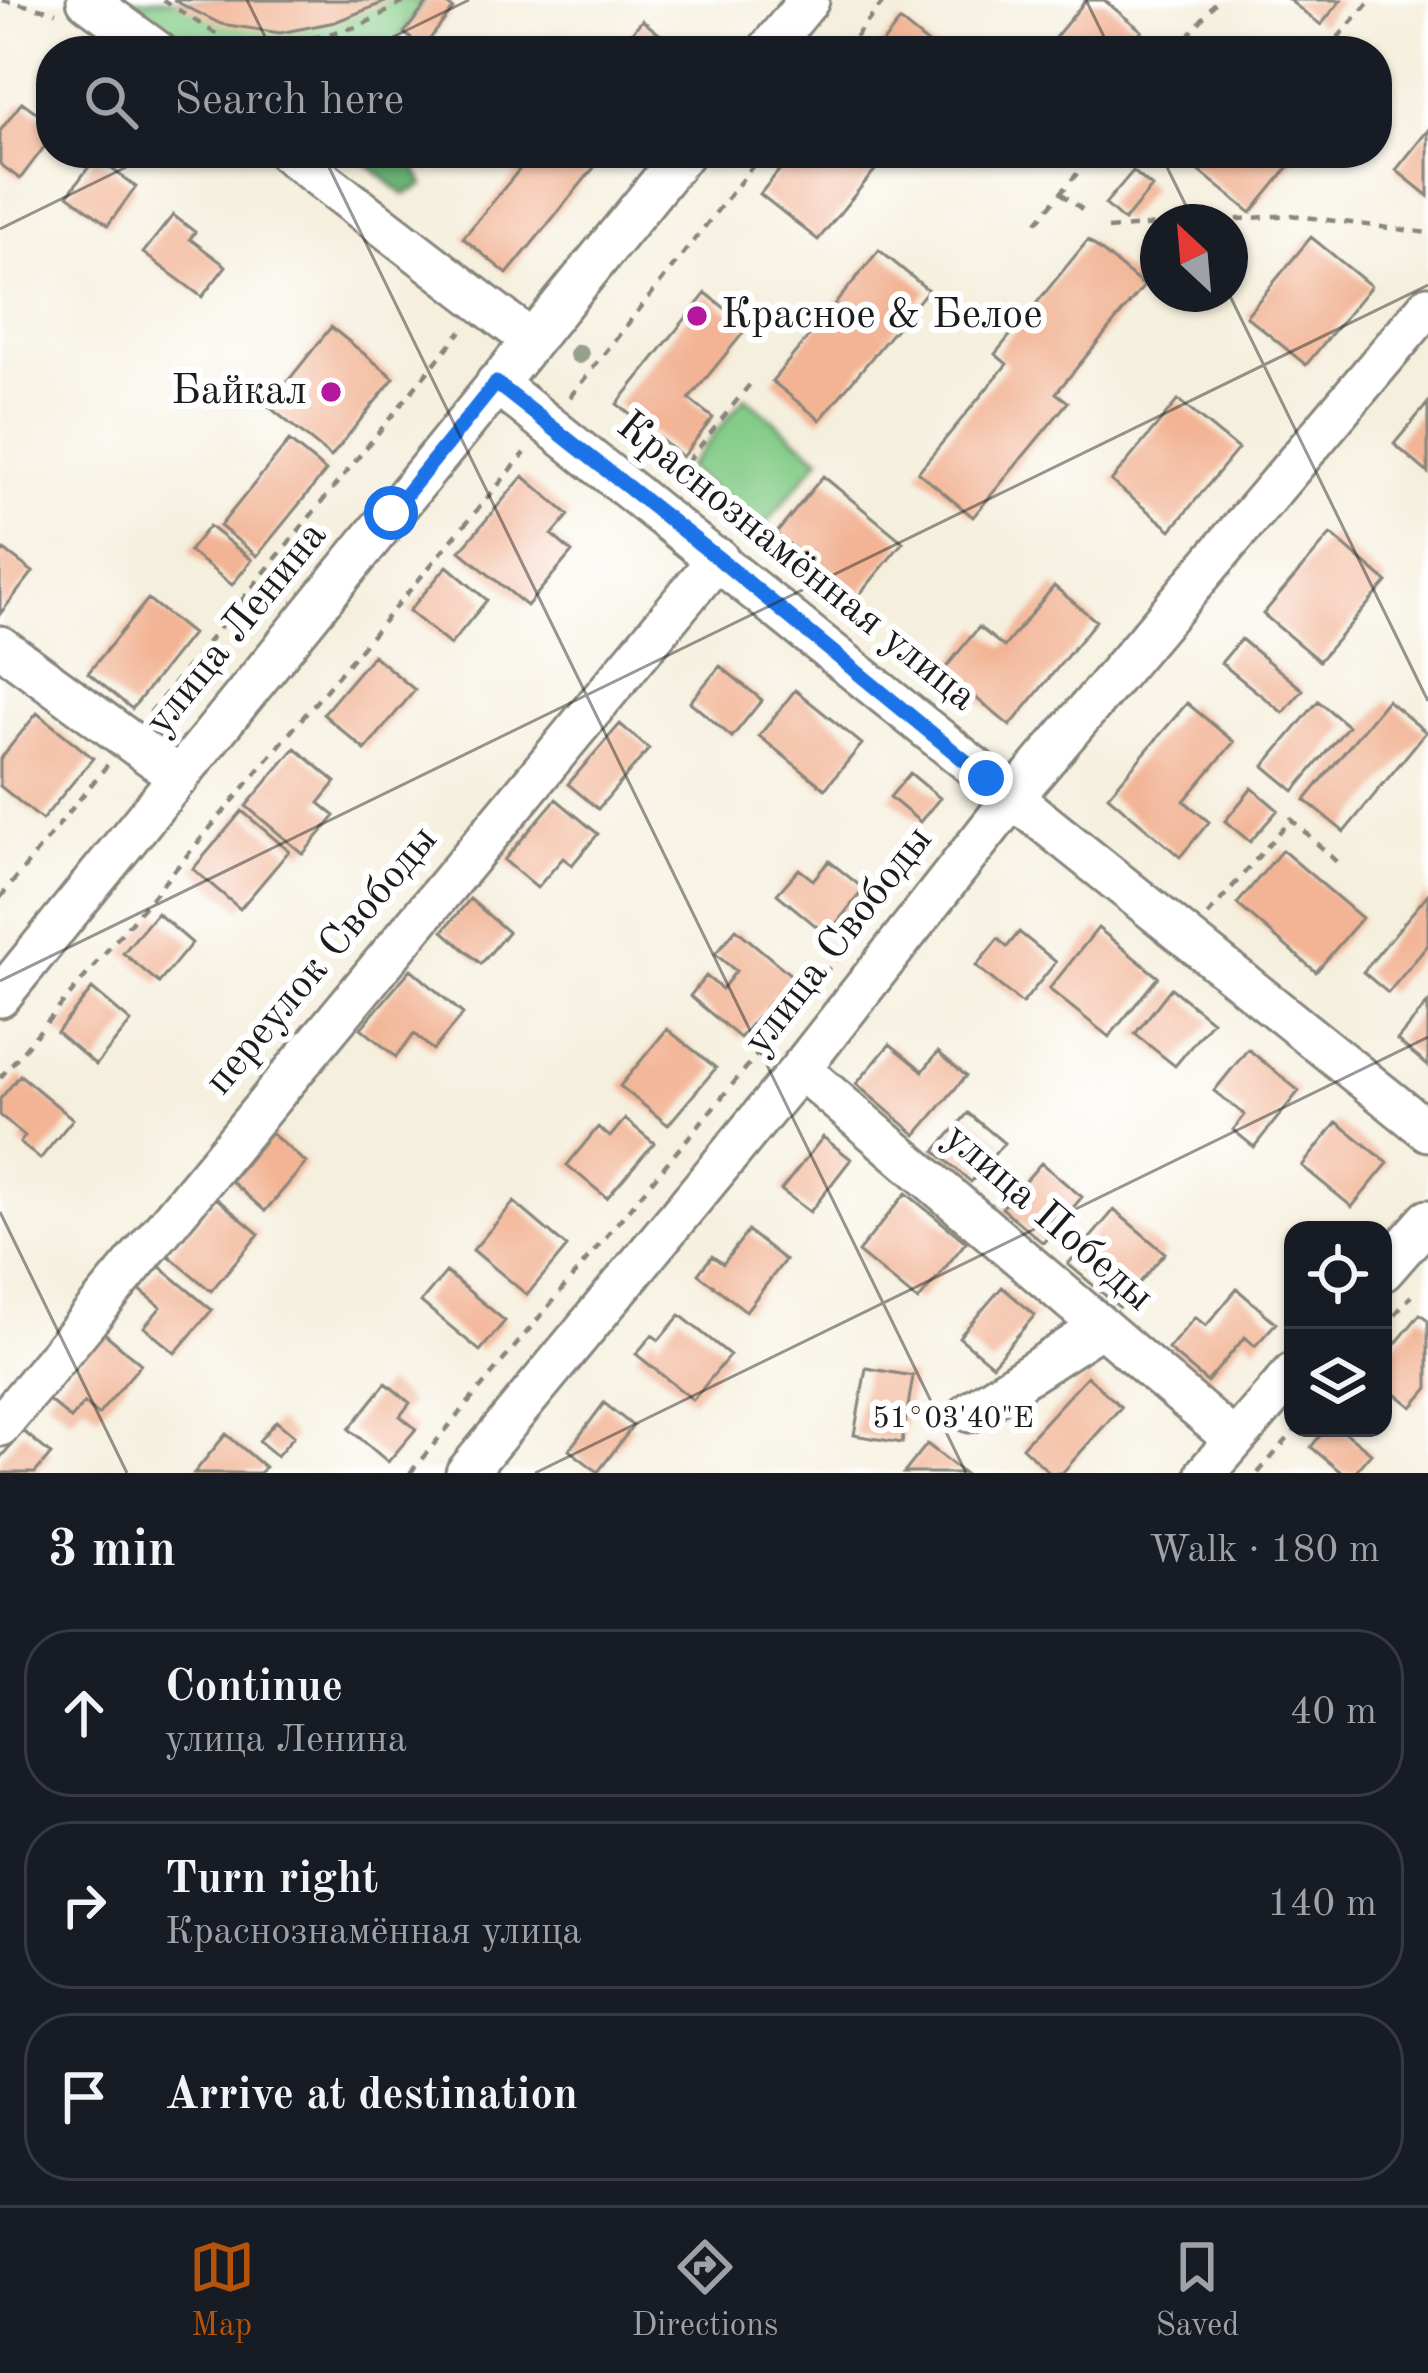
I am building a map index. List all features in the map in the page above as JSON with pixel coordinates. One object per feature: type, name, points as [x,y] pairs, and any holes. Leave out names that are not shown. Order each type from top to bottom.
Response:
[{"type":"street","points":[[87,0],[136,36]]},
{"type":"street","points":[[779,36],[808,0]]},
{"type":"street","points":[[308,168],[531,340]]},
{"type":"street","name":"улица Ленина","points":[[0,997],[671,168]]},
{"type":"street","name":"улица Свободы","points":[[481,1468],[1012,799],[1428,306]]},
{"type":"street","name":"Краснознамённая улица","points":[[496,383],[1428,1131]]},
{"type":"street","name":"переулок Свободы","points":[[0,1426],[718,558]]},
{"type":"street","points":[[0,646],[179,776]]},
{"type":"street","name":"улица Победы","points":[[800,1069],[1234,1440]]},
{"type":"street","points":[[1398,1282],[1428,1220]]},
{"type":"street","points":[[970,1412],[1101,1327]]},
{"type":"street","points":[[1206,1473],[1284,1383]]},
{"type":"path","points":[[163,0],[219,36]]},
{"type":"path","points":[[321,36],[360,26],[408,0]]},
{"type":"path","points":[[856,36],[885,0]]},
{"type":"path","points":[[1339,36],[1371,0]]},
{"type":"path","points":[[1188,36],[1215,3]]},
{"type":"path","points":[[0,1078],[549,424],[751,168]]},
{"type":"path","points":[[1037,222],[1082,168]]},
{"type":"path","points":[[1061,193],[1088,214]]},
{"type":"path","points":[[1248,218],[1290,215],[1428,233]]},
{"type":"path","points":[[1108,229],[1140,226]]},
{"type":"path","points":[[0,898],[482,302]]},
{"type":"path","points":[[676,476],[755,378]]},
{"type":"path","points":[[1208,915],[1291,819],[1340,865]]},
{"type":"path","points":[[410,1473],[896,888]]},
{"type":"path","points":[[1258,1473],[1289,1437]]},
{"type":"green space","points":[[127,0],[425,0],[400,36],[171,36]]},
{"type":"green space","points":[[372,168],[416,168],[424,185],[404,195]]},
{"type":"green space","points":[[745,397],[820,458],[762,529],[687,468]]},
{"type":"building","points":[[173,0],[390,0],[335,22],[280,33],[221,24]]},
{"type":"building","points":[[430,0],[441,0],[453,9],[432,36],[404,33]]},
{"type":"building","points":[[1086,0],[1104,0],[1142,31],[1138,36],[1056,36]]},
{"type":"building","points":[[1289,0],[1341,0],[1321,25]]},
{"type":"building","points":[[642,20],[662,36],[629,36]]},
{"type":"building","points":[[900,21],[918,36],[888,36]]},
{"type":"building","points":[[22,102],[36,112],[36,158],[20,179],[0,164],[0,131]]},
{"type":"building","points":[[1428,130],[1428,196],[1396,170]]},
{"type":"building","points":[[88,168],[111,168],[136,187],[108,225],[68,195]]},
{"type":"building","points":[[521,168],[594,168],[507,274],[463,238]]},
{"type":"building","points":[[781,168],[877,168],[818,240],[760,194]]},
{"type":"building","points":[[1196,168],[1288,168],[1251,213],[1248,204],[1240,204]]},
{"type":"building","points":[[1133,171],[1152,187],[1124,221],[1105,204]]},
{"type":"building","points":[[173,215],[195,232],[190,239],[226,266],[202,297],[143,253]]},
{"type":"building","points":[[1311,237],[1371,286],[1306,365],[1246,316]]},
{"type":"building","points":[[1088,240],[1140,283],[1140,291],[1056,393],[1068,402],[973,517],[918,472],[1007,364],[995,354]]},
{"type":"building","points":[[879,250],[928,290],[820,420],[772,381]]},
{"type":"building","points":[[706,293],[748,327],[689,399],[713,418],[682,457],[617,404]]},
{"type":"building","name":"Байкал","points":[[331,327],[394,378],[331,457],[268,406]]},
{"type":"building","points":[[1178,400],[1238,449],[1171,530],[1111,481]]},
{"type":"building","points":[[1428,403],[1428,473],[1394,444]]},
{"type":"building","points":[[289,441],[326,471],[257,556],[220,526]]},
{"type":"building","points":[[523,476],[569,515],[552,535],[572,552],[527,606],[460,551]]},
{"type":"building","points":[[823,476],[903,542],[856,599],[776,534]]},
{"type":"building","points":[[209,526],[252,560],[232,585],[189,551]]},
{"type":"building","points":[[1331,534],[1387,582],[1319,661],[1263,614]]},
{"type":"building","points":[[4,550],[33,572],[0,614],[0,555]]},
{"type":"building","points":[[447,566],[487,600],[450,645],[409,611]]},
{"type":"building","points":[[1054,586],[1096,621],[1010,726],[943,671],[979,627],[1004,647]]},
{"type":"building","points":[[148,599],[192,634],[132,709],[88,673]]},
{"type":"building","points":[[1241,639],[1303,690],[1283,713],[1221,663]]},
{"type":"building","points":[[373,655],[415,690],[365,750],[323,714]]},
{"type":"building","points":[[720,666],[762,700],[732,737],[690,702]]},
{"type":"building","points":[[795,690],[862,744],[825,789],[759,736]]},
{"type":"building","points":[[1387,700],[1426,732],[1344,832],[1305,800]]},
{"type":"building","points":[[1318,701],[1348,726],[1294,791],[1264,766]]},
{"type":"building","points":[[1187,703],[1234,742],[1184,801],[1209,822],[1180,857],[1108,796]]},
{"type":"building","points":[[37,713],[93,758],[42,820],[0,786],[0,759]]},
{"type":"building","points":[[620,724],[649,749],[598,809],[568,784]]},
{"type":"building","points":[[295,748],[336,782],[319,803],[335,816],[303,854],[246,806]]},
{"type":"building","points":[[910,773],[940,798],[920,822],[890,797]]},
{"type":"building","points":[[1252,788],[1278,810],[1250,842],[1225,821]]},
{"type":"building","points":[[556,799],[598,834],[572,865],[563,858],[537,888],[504,860]]},
{"type":"building","points":[[242,811],[289,851],[240,909],[193,869]]},
{"type":"building","points":[[1282,850],[1362,918],[1316,972],[1237,904]]},
{"type":"building","points":[[829,861],[864,889],[827,935],[777,894],[799,869],[813,880]]},
{"type":"building","points":[[1428,894],[1428,945],[1388,993],[1363,972]]},
{"type":"building","points":[[470,899],[508,932],[481,964],[443,931]]},
{"type":"building","points":[[157,913],[192,943],[159,983],[123,953]]},
{"type":"building","points":[[1098,928],[1158,977],[1109,1037],[1049,989]]},
{"type":"building","points":[[736,929],[792,976],[740,1038],[690,996],[706,976],[722,989],[736,971],[715,954]]},
{"type":"building","points":[[1019,932],[1056,962],[1022,1004],[976,966],[998,939],[1007,947]]},
{"type":"building","points":[[411,969],[463,1014],[433,1050],[414,1034],[396,1057],[361,1028]]},
{"type":"building","points":[[1171,988],[1212,1021],[1175,1066],[1135,1034]]},
{"type":"building","points":[[92,989],[131,1022],[96,1065],[57,1032]]},
{"type":"building","points":[[1428,1003],[1428,1066],[1397,1040]]},
{"type":"building","points":[[667,1029],[716,1068],[668,1125],[620,1086]]},
{"type":"building","points":[[890,1044],[923,1071],[938,1052],[966,1076],[916,1135],[856,1084]]},
{"type":"building","points":[[1248,1049],[1299,1091],[1254,1147],[1233,1130],[1245,1115],[1214,1091]]},
{"type":"building","points":[[20,1075],[73,1119],[40,1159],[20,1143],[25,1136],[0,1115],[0,1099]]},
{"type":"building","points":[[968,1113],[1004,1143],[971,1182],[935,1151]]},
{"type":"building","points":[[625,1119],[654,1143],[607,1198],[567,1165],[598,1127],[610,1137]]},
{"type":"building","points":[[1337,1122],[1388,1163],[1352,1207],[1302,1166]]},
{"type":"building","points":[[271,1133],[306,1163],[265,1211],[231,1181]]},
{"type":"building","points":[[823,1137],[851,1159],[810,1212],[781,1190]]},
{"type":"building","points":[[1041,1163],[1082,1197],[1043,1243],[1002,1208]]},
{"type":"building","points":[[906,1193],[966,1242],[918,1301],[858,1252]]},
{"type":"building","points":[[216,1198],[259,1234],[211,1291],[168,1255]]},
{"type":"building","points":[[514,1202],[567,1247],[527,1295],[473,1250]]},
{"type":"building","points":[[1114,1210],[1165,1253],[1119,1307],[1068,1264]]},
{"type":"building","points":[[748,1231],[785,1260],[746,1311],[698,1274],[712,1256],[723,1264]]},
{"type":"building","points":[[159,1266],[212,1310],[175,1353],[144,1327],[161,1307],[139,1289]]},
{"type":"building","points":[[446,1272],[505,1321],[480,1351],[421,1302]]},
{"type":"building","points":[[1002,1287],[1035,1315],[992,1365],[959,1337]]},
{"type":"building","points":[[1237,1289],[1276,1323],[1255,1346],[1245,1337],[1207,1382],[1168,1349],[1195,1317],[1206,1326]]},
{"type":"building","points":[[1420,1314],[1428,1320],[1428,1388],[1412,1407],[1392,1391],[1392,1348]]},
{"type":"building","points":[[680,1315],[730,1355],[693,1400],[636,1354],[652,1335],[659,1340]]},
{"type":"building","points":[[103,1332],[141,1364],[98,1415],[84,1403],[71,1419],[46,1398]]},
{"type":"building","points":[[866,1368],[913,1376],[902,1443],[854,1435]]},
{"type":"building","points":[[1087,1376],[1121,1407],[1062,1473],[1050,1473],[1022,1447]]},
{"type":"building","points":[[386,1383],[410,1403],[400,1416],[416,1429],[388,1462],[349,1429]]},
{"type":"building","points":[[604,1403],[633,1426],[598,1472],[569,1450]]},
{"type":"building","points":[[276,1421],[294,1436],[277,1456],[259,1441]]},
{"type":"building","points":[[23,1431],[51,1454],[35,1473],[0,1473],[0,1458]]},
{"type":"building","points":[[226,1434],[265,1467],[260,1473],[194,1473]]},
{"type":"building","points":[[1319,1437],[1351,1437],[1371,1453],[1354,1473],[1342,1473],[1311,1447]]},
{"type":"building","points":[[927,1444],[964,1473],[904,1473]]},
{"type":"place","name":"Красное & Белое","points":[[697,316]]},
{"type":"place","name":"Байкал","points":[[331,392]]},
{"type":"route","points":[[391,513],[496,383],[986,778]]}]
